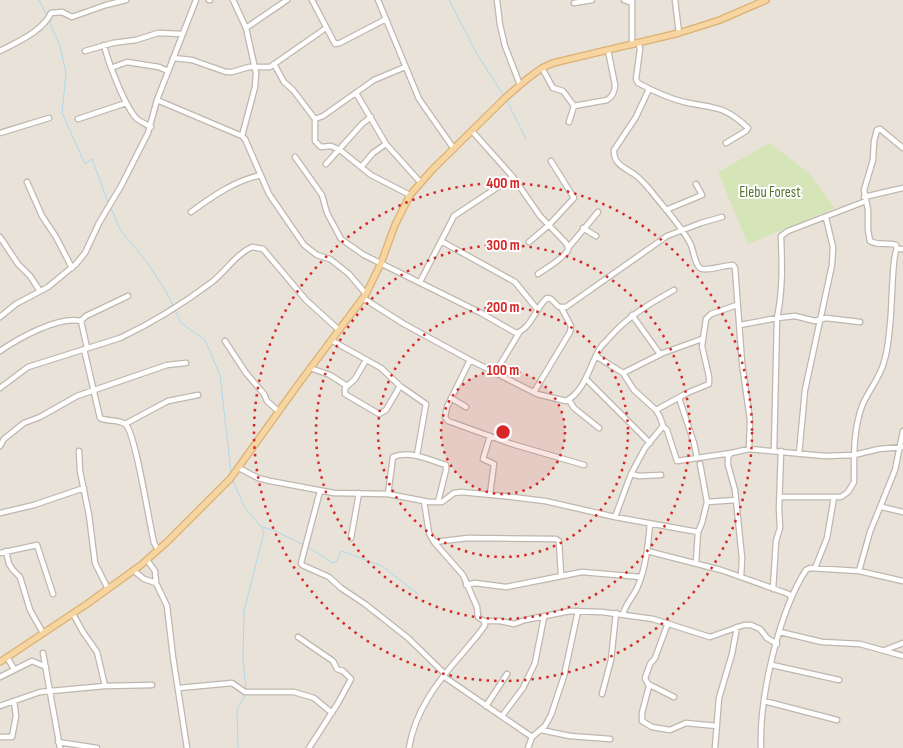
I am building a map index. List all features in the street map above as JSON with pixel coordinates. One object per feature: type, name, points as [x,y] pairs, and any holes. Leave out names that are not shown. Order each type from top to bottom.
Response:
[{"type":"main road","points":[[0,662],[134,571],[158,550],[239,468],[278,411],[364,296],[381,264],[395,226],[410,195],[520,85],[542,68],[567,58],[679,33],[720,20],[766,0]]},
{"type":"street","points":[[0,51],[36,30],[52,13],[62,12],[72,17],[126,0]]},
{"type":"street","points":[[0,317],[16,304],[40,291],[72,268],[85,253],[99,223],[122,186],[150,127],[157,100],[196,0]]},
{"type":"street","points":[[233,0],[246,28],[256,72],[255,87],[242,136]]},
{"type":"street","points":[[246,28],[287,0]]},
{"type":"street","points":[[312,0],[335,44],[339,44],[386,19]]},
{"type":"street","points":[[378,0],[419,98],[454,149]]},
{"type":"street","points":[[497,0],[505,46],[520,85]]},
{"type":"street","points":[[574,3],[592,0]]},
{"type":"street","points":[[624,0],[632,2],[636,44],[640,49],[636,79],[638,83],[672,99],[714,106],[730,113],[748,128],[726,142]]},
{"type":"street","points":[[675,0],[679,33]]},
{"type":"street","points":[[173,58],[192,60],[226,72],[254,67],[270,67],[326,28]]},
{"type":"street","points":[[86,51],[158,33],[183,34]]},
{"type":"street","points":[[104,45],[111,68],[126,103],[138,120],[150,127]]},
{"type":"street","points":[[574,106],[607,100],[611,97],[615,90],[615,85],[608,50]]},
{"type":"street","points":[[111,68],[127,62],[159,67],[168,71]]},
{"type":"street","points":[[274,64],[284,82],[293,90],[315,119],[315,141],[321,147],[331,146],[340,150],[361,168],[410,195]]},
{"type":"street","points":[[315,119],[374,80],[405,67]]},
{"type":"street","points":[[542,68],[553,88],[563,91],[574,106],[569,122]]},
{"type":"street","points":[[649,89],[636,117],[614,150],[614,155],[619,164],[645,184],[682,230],[690,243],[700,269],[705,270],[728,265],[735,268],[742,363],[750,420],[749,449]]},
{"type":"street","points":[[356,93],[386,144],[421,182]]},
{"type":"street","points":[[157,100],[178,107],[242,136],[269,194],[304,246],[317,255],[330,259],[348,274],[364,296],[404,324],[534,392],[566,402],[570,400],[586,378],[599,349],[620,325],[632,315],[674,290]]},
{"type":"street","points":[[78,119],[126,103]]},
{"type":"street","points":[[326,164],[362,124],[371,117]]},
{"type":"street","points":[[0,133],[49,118]]},
{"type":"street","points":[[903,148],[885,131],[877,130],[874,141],[873,160],[865,184],[870,241],[893,244],[897,248],[903,248]]},
{"type":"street","points":[[472,131],[513,177],[540,216],[566,243],[568,248]]},
{"type":"street","points":[[361,168],[373,153],[386,144]]},
{"type":"street","points":[[295,157],[322,194],[327,213],[341,239],[381,264],[481,313],[512,332],[519,333]]},
{"type":"street","points":[[529,242],[549,225],[574,198],[551,161]]},
{"type":"street","points":[[191,212],[231,185],[241,180],[261,175]]},
{"type":"street","points":[[420,282],[454,216],[513,177]]},
{"type":"street","points":[[27,182],[42,216],[56,237],[72,268]]},
{"type":"street","points":[[666,210],[702,195],[696,184]]},
{"type":"street","points":[[774,450],[777,318],[781,300],[782,273],[781,236],[788,231],[826,218],[865,199],[903,188]]},
{"type":"street","points":[[538,274],[568,252],[568,248],[583,228],[598,212]]},
{"type":"street","points":[[562,308],[573,303],[667,236],[722,217]]},
{"type":"street","points":[[799,454],[805,390],[832,265],[832,247],[826,218]]},
{"type":"street","points":[[583,228],[596,236]]},
{"type":"street","points":[[0,237],[18,264],[30,276],[40,291]]},
{"type":"street","points":[[440,241],[515,282],[537,309]]},
{"type":"street","points":[[0,388],[28,367],[120,338],[177,306],[212,282],[246,250],[256,247],[263,249],[306,300],[339,330]]},
{"type":"street","points":[[780,496],[834,497],[845,495],[854,482],[856,437],[863,405],[884,363],[890,322],[894,252],[897,248]]},
{"type":"street","points":[[81,321],[86,316],[128,296]]},
{"type":"street","points":[[495,373],[519,333],[529,323],[537,309],[547,298],[562,308],[571,326],[570,332],[534,392]]},
{"type":"street","points":[[656,410],[687,393],[709,384],[702,346],[706,319],[711,314],[737,305]]},
{"type":"street","points":[[632,315],[660,354]]},
{"type":"street","points":[[740,325],[795,316],[815,321],[826,318],[860,322]]},
{"type":"street","points":[[0,351],[16,340],[39,329],[71,320],[81,321]]},
{"type":"street","points":[[81,321],[100,418],[125,424],[168,401],[198,395]]},
{"type":"street","points":[[624,373],[660,354],[702,339]]},
{"type":"street","points":[[331,340],[381,368],[400,386],[426,404],[422,418],[417,456]]},
{"type":"street","points":[[225,341],[244,370],[264,394],[267,401],[278,411]]},
{"type":"street","points":[[596,356],[624,373],[634,390],[656,410],[662,426],[667,430],[677,461],[749,449],[799,454],[854,455],[879,449],[901,447]]},
{"type":"street","points":[[366,360],[355,379],[346,386],[345,394],[379,414],[386,410],[400,386]]},
{"type":"street","points":[[470,360],[445,412],[448,421],[512,444],[584,466]]},
{"type":"street","points":[[0,446],[4,439],[24,423],[40,417],[76,396],[167,365],[186,362]]},
{"type":"street","points":[[310,368],[330,375],[346,386]]},
{"type":"street","points":[[586,378],[650,442]]},
{"type":"street","points":[[451,398],[466,407]]},
{"type":"street","points":[[679,398],[697,458]]},
{"type":"street","points":[[570,400],[574,408],[599,428]]},
{"type":"street","points":[[125,424],[134,442],[154,543],[158,550]]},
{"type":"street","points":[[615,517],[631,474],[662,426]]},
{"type":"street","points":[[859,571],[870,532],[882,507],[895,470],[903,431]]},
{"type":"street","points":[[490,436],[483,459],[494,464],[490,494]]},
{"type":"street","points":[[80,451],[80,472],[89,515],[94,563],[108,589]]},
{"type":"street","points":[[773,588],[776,541],[780,528],[780,452]]},
{"type":"street","points":[[731,453],[728,457],[728,465],[736,500],[742,558],[741,577]]},
{"type":"street","points":[[388,494],[393,457],[401,454],[417,456],[446,465],[438,502]]},
{"type":"street","points":[[696,564],[698,532],[707,502],[700,464]]},
{"type":"street","points":[[239,468],[258,478],[334,493],[388,494],[438,502],[445,500],[454,493],[490,494],[545,501],[615,517],[698,532]]},
{"type":"street","points":[[631,474],[639,476],[661,475]]},
{"type":"street","points":[[0,513],[34,505],[84,488]]},
{"type":"street","points":[[320,490],[313,511],[302,565],[329,578],[399,630],[444,675],[532,737]]},
{"type":"street","points":[[351,538],[359,493]]},
{"type":"street","points":[[815,568],[827,538],[834,497]]},
{"type":"street","points":[[707,502],[736,500]]},
{"type":"street","points":[[424,501],[429,533],[434,542],[462,575],[476,607],[478,617],[484,621],[500,621],[514,624],[525,620],[584,610],[624,614],[668,623],[710,637],[737,627],[751,625],[757,627],[777,644]]},
{"type":"street","points":[[882,507],[903,512]]},
{"type":"street","points":[[624,614],[630,598],[637,589],[641,576],[647,551],[650,524]]},
{"type":"street","points":[[434,542],[468,538],[556,539],[559,541],[561,575]]},
{"type":"street","points":[[0,553],[37,545],[53,594]]},
{"type":"street","points":[[6,551],[9,564],[20,577],[30,610],[43,633]]},
{"type":"street","points":[[647,551],[741,577],[773,588],[791,597]]},
{"type":"street","points":[[147,560],[155,571],[156,583],[167,606],[187,748]]},
{"type":"street","points":[[761,748],[764,701],[780,632],[791,597],[806,570],[815,568],[859,571],[903,581]]},
{"type":"street","points":[[134,571],[144,579],[156,583]]},
{"type":"street","points":[[466,585],[475,582],[506,586],[561,575],[594,572],[641,576]]},
{"type":"street","points":[[528,748],[532,737],[541,730],[550,715],[564,676],[578,611]]},
{"type":"street","points":[[602,694],[611,660],[616,613]]},
{"type":"street","points":[[72,614],[97,652],[105,686]]},
{"type":"street","points":[[502,716],[523,688],[535,664],[544,617]]},
{"type":"street","points":[[408,748],[416,722],[427,698],[480,632],[485,625],[484,621]]},
{"type":"street","points":[[668,623],[655,658],[650,664],[645,678],[648,684],[642,717],[645,724],[670,730],[686,724],[718,726]]},
{"type":"street","points":[[715,748],[719,698],[732,654],[737,627]]},
{"type":"street","points":[[780,632],[822,642],[860,644],[903,656]]},
{"type":"street","points":[[298,636],[334,661],[337,669],[343,670],[352,679],[309,748]]},
{"type":"street","points":[[885,650],[903,643]]},
{"type":"street","points":[[43,653],[60,748]]},
{"type":"street","points":[[7,657],[14,669]]},
{"type":"street","points":[[0,677],[32,661],[46,667]]},
{"type":"street","points":[[772,665],[839,680]]},
{"type":"street","points":[[486,706],[507,674]]},
{"type":"street","points":[[178,688],[232,683],[247,692],[294,692],[318,700],[332,713]]},
{"type":"street","points":[[0,706],[50,690],[152,684]]},
{"type":"street","points":[[648,684],[674,697]]},
{"type":"street","points":[[0,737],[12,737],[16,716],[14,701]]},
{"type":"street","points":[[764,701],[837,720]]},
{"type":"street","points":[[541,730],[570,736],[610,739]]},
{"type":"street","points":[[58,742],[97,748]]},
{"type":"shaded area","points":[[0,0],[903,0],[903,748],[0,748]]},
{"type":"green space","name":"Elebu Forest","points":[[770,143],[809,173],[835,208],[748,244],[718,172]]},
{"type":"waterway","points":[[39,0],[47,16]]},
{"type":"waterway","points":[[449,0],[477,54],[504,96]]},
{"type":"waterway","points":[[49,20],[60,46],[66,73],[62,113],[85,164],[92,159],[109,205]]},
{"type":"waterway","points":[[506,99],[526,139]]},
{"type":"waterway","points":[[111,208],[121,231],[147,262],[167,293],[181,323],[205,340],[220,375],[231,472]]},
{"type":"waterway","points":[[233,481],[245,508],[264,532],[244,611],[243,659],[246,690]]},
{"type":"waterway","points":[[262,527],[273,530],[304,545]]},
{"type":"waterway","points":[[308,547],[333,563],[337,561],[341,551],[382,566],[418,594]]},
{"type":"waterway","points":[[238,748],[237,710],[246,694]]}]
